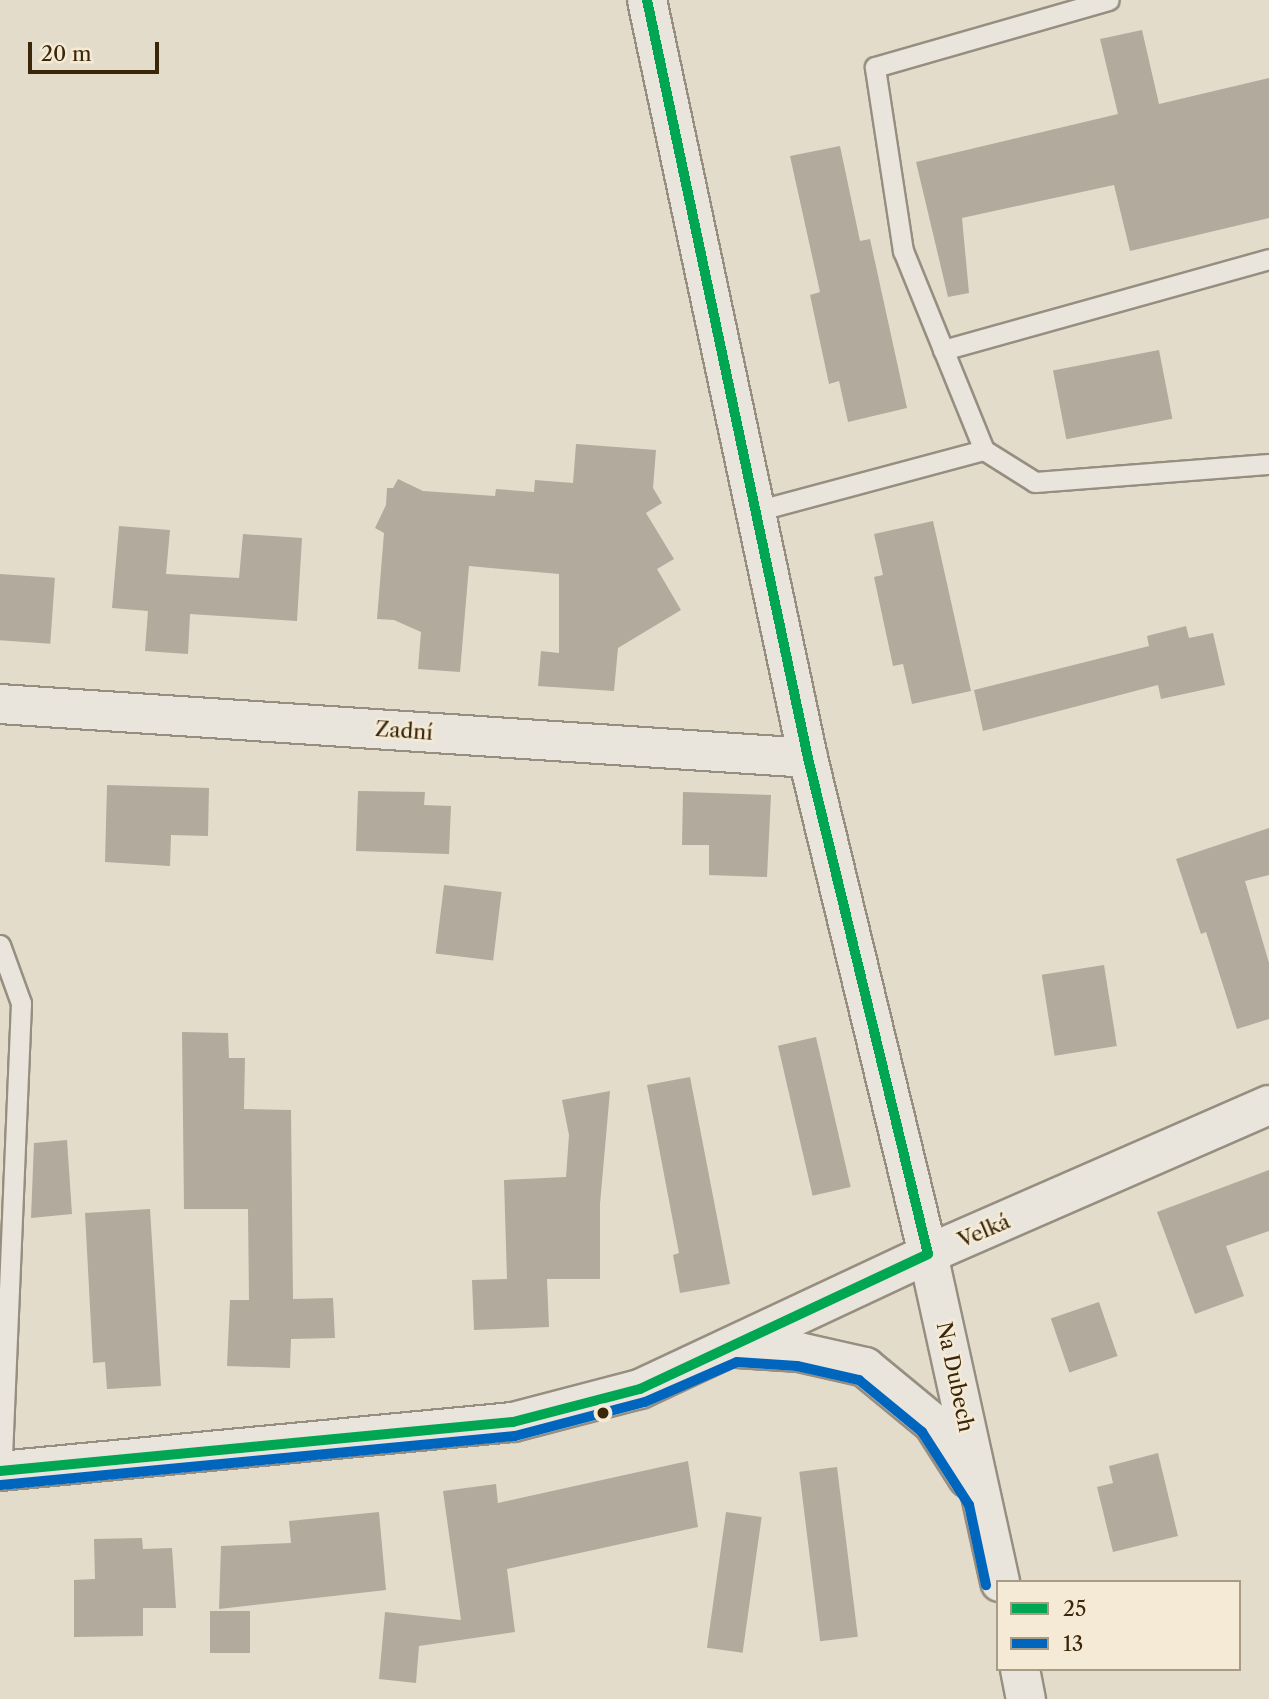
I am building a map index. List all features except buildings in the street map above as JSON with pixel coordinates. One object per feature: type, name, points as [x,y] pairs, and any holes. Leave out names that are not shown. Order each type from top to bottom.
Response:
[{"type":"street","name":"Na Dubech","points":[[647,0],[808,758],[928,1254],[1000,1580]]},
{"type":"street","name":"Zadní","points":[[0,704],[808,758]]},
{"type":"street","name":"Velká","points":[[0,1471],[513,1422],[639,1389],[734,1348],[928,1254],[1269,1105]]},
{"type":"street","name":"Na Dubech","points":[[734,1348],[799,1352],[865,1367],[933,1423],[982,1500]]},
{"type":"street","points":[[1020,1671],[1026,1699]]},
{"type":"lane","points":[[1109,0],[875,67],[903,251],[984,450],[1035,482],[1269,464]]},
{"type":"lane","points":[[943,350],[1269,258]]},
{"type":"lane","points":[[756,511],[984,450]]},
{"type":"lane","points":[[0,945],[21,1003],[0,1471]]},
{"type":"transit line","name":"25","points":[[647,0],[808,758],[928,1254]]},
{"type":"transit line","name":"25","points":[[0,1471],[513,1422],[640,1389],[928,1254]]},
{"type":"transit line","name":"13","points":[[1,1485],[515,1436],[645,1402],[737,1362],[797,1366],[859,1380],[922,1432],[969,1505],[986,1585]]}]
